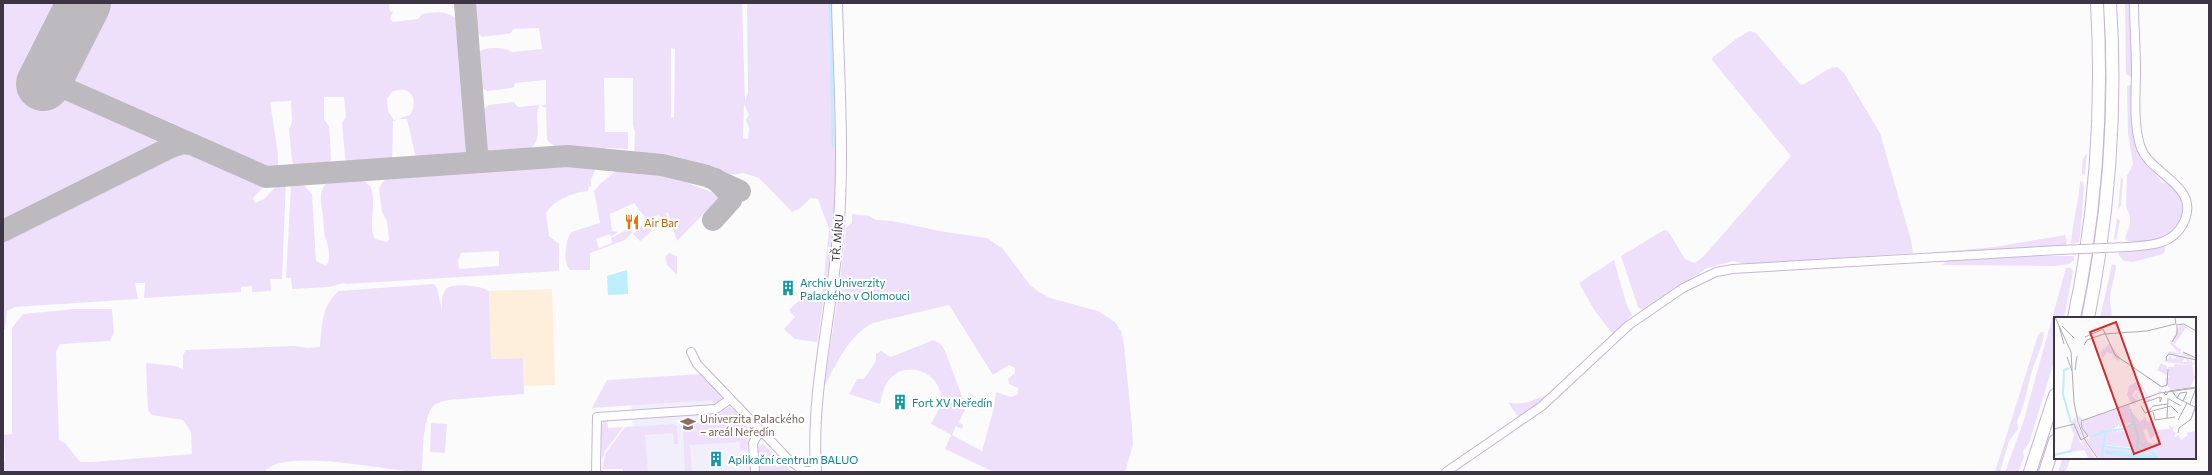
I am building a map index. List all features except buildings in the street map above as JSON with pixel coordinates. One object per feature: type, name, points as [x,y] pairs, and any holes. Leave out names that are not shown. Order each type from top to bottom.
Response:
[{"type":"highway","points":[[2074,317],[2086,254],[2097,157],[2099,84],[2097,3]]},
{"type":"highway","points":[[2088,317],[2102,238],[2110,158],[2113,60],[2110,3]]},
{"type":"highway","points":[[2030,472],[2054,398]]},
{"type":"highway","points":[[2045,472],[2054,444]]},
{"type":"main road","name":"TŘ. MÍRU","points":[[816,472],[816,413],[832,292],[839,214],[837,3]]},
{"type":"street","points":[[1446,472],[1542,406],[1629,325],[1683,288],[1716,272],[1733,269],[1776,266],[2127,247],[2156,244],[2174,236],[2184,222],[2186,207],[2180,188],[2149,160],[2140,146],[2136,116],[2134,3]]},
{"type":"street","points":[[691,352],[697,364],[760,431],[797,467],[804,471],[816,472]]},
{"type":"street","points":[[596,472],[597,417],[716,409],[730,399]]},
{"type":"street","points":[[755,472],[753,443],[760,431]]},
{"type":"shaded area","points":[[3,3],[56,3],[25,64],[22,75],[267,183],[253,198],[255,203],[264,199],[280,182],[286,182],[282,279],[270,279],[271,291],[252,292],[252,286],[241,287],[241,292],[144,298],[145,283],[135,283],[138,299],[15,307],[7,311],[5,329],[3,331]]},
{"type":"shaded area","points":[[109,3],[389,3],[390,11],[393,12],[390,18],[393,22],[418,19],[422,14],[427,13],[441,12],[449,14],[458,19],[470,146],[468,159],[417,163],[407,119],[398,119],[410,115],[413,109],[413,98],[408,91],[398,90],[392,92],[387,99],[388,111],[394,120],[397,120],[393,121],[392,165],[350,168],[345,157],[342,123],[346,117],[344,97],[324,97],[324,119],[329,126],[331,159],[328,170],[299,172],[294,167],[292,161],[289,129],[292,122],[291,101],[270,102],[278,154],[278,168],[274,174],[262,172],[70,86]]},
{"type":"shaded area","points":[[469,3],[742,3],[745,101],[748,92],[747,3],[833,3],[836,212],[833,212],[830,259],[817,342],[795,339],[784,329],[795,317],[789,310],[805,295],[820,299],[822,297],[829,229],[818,199],[811,198],[799,209],[792,212],[759,178],[743,173],[726,174],[659,159],[634,157],[635,132],[633,125],[633,78],[604,78],[605,132],[628,132],[628,149],[606,148],[606,153],[615,152],[622,156],[560,151],[547,140],[546,108],[541,106],[546,104],[546,80],[515,83],[514,87],[511,88],[487,91],[477,85],[475,59],[480,51],[494,48],[503,48],[512,52],[542,49],[539,28],[513,29],[511,33],[482,37],[472,29]],"holes":[[[671,48],[675,49],[674,117],[671,118]],[[744,104],[749,115],[746,120],[749,128],[748,139],[743,138]]]},
{"type":"shaded area","points":[[2125,3],[2132,3],[2131,77],[2126,74]]},
{"type":"shaded area","points":[[1750,31],[1756,33],[1801,85],[1828,69],[1838,67],[1844,73],[1880,133],[1911,240],[1913,253],[1746,264],[1733,261],[1707,268],[1643,310],[1638,307],[1621,256],[1664,230],[1668,231],[1685,259],[1695,263],[1704,256],[1791,156],[1712,60],[1713,57],[1737,38]]},
{"type":"shaded area","points":[[2131,85],[2133,87],[2135,145],[2137,151],[2142,160],[2158,176],[2161,182],[2169,184],[2175,189],[2180,196],[2183,212],[2178,227],[2172,233],[2162,238],[2143,242],[2131,242],[2125,239],[2130,224],[2130,216],[2126,206],[2127,176],[2133,164],[2128,133],[2127,86]]},
{"type":"shaded area","points":[[514,102],[518,107],[540,105],[537,112],[537,139],[525,155],[492,157],[484,145],[480,113],[488,105]]},
{"type":"shaded area","points":[[2087,154],[2085,175],[2082,174],[2082,163],[2085,155]]},
{"type":"shaded area","points":[[555,161],[583,162],[592,166],[595,170],[591,180],[591,187],[589,186],[588,191],[560,200],[546,213],[549,236],[559,244],[559,271],[344,283],[329,287],[292,289],[291,278],[286,278],[291,184],[295,181],[302,183],[312,194],[316,261],[326,266],[329,260],[329,252],[324,232],[321,196],[326,184],[331,180],[338,178],[358,176],[370,186],[373,199],[373,234],[375,239],[386,242],[389,240],[387,221],[382,212],[379,189],[382,183],[391,174]],"holes":[[[499,251],[499,266],[459,269],[458,261],[461,253]]]},
{"type":"shaded area","points":[[617,170],[640,171],[664,176],[710,191],[720,197],[677,241],[668,213],[666,213],[670,225],[665,226],[659,215],[649,219],[652,231],[640,241],[633,234],[645,222],[645,217],[634,203],[610,214],[612,231],[618,232],[611,237],[610,234],[596,239],[599,248],[612,243],[611,238],[630,228],[633,232],[625,240],[590,253],[590,270],[570,270],[565,257],[566,245],[569,236],[571,232],[600,223],[594,191]]},
{"type":"shaded area","points":[[2121,177],[2123,180],[2121,205],[2118,210]]},
{"type":"shaded area","points":[[2083,181],[2084,188],[2080,237],[2079,242],[2073,244],[2071,243],[2080,182]]},
{"type":"shaded area","points":[[852,214],[869,216],[876,220],[892,221],[945,232],[987,238],[1003,249],[1030,285],[1039,292],[1050,298],[1098,311],[1115,322],[1121,331],[1124,345],[1132,426],[1133,445],[1125,472],[994,472],[945,449],[951,435],[931,424],[941,401],[940,391],[930,376],[922,372],[905,370],[896,373],[885,386],[880,404],[849,394],[857,379],[864,379],[876,361],[876,354],[881,351],[891,357],[933,340],[941,344],[945,351],[963,399],[965,410],[959,422],[963,425],[962,429],[956,426],[952,435],[982,451],[994,408],[996,392],[1011,397],[1018,394],[1018,388],[1009,384],[1008,379],[1015,373],[1015,368],[1009,365],[993,375],[949,305],[873,323],[864,328],[844,351],[824,387],[839,289],[846,228],[852,223]]},
{"type":"shaded area","points":[[2117,218],[2120,221],[2116,241],[2114,239]]},
{"type":"shaded area","points":[[2065,235],[2067,241],[2066,245],[1954,254],[1952,251],[1995,247]]},
{"type":"shaded area","points":[[2165,247],[2163,254],[2133,262],[2124,261],[2118,254],[2120,252]]},
{"type":"shaded area","points":[[669,253],[677,256],[677,275],[667,265],[665,257]]},
{"type":"shaded area","points":[[2074,256],[2074,260],[2069,264],[2055,266],[1943,265],[1946,260]]},
{"type":"shaded area","points":[[1614,260],[1627,306],[1632,315],[1617,331],[1612,333],[1595,311],[1579,283]]},
{"type":"shaded area","points":[[2112,264],[2116,265],[2110,296],[2112,317],[2100,317]]},
{"type":"shaded area","points":[[2066,268],[2071,268],[2073,272],[2064,317],[2054,317],[2053,365],[2029,443],[2023,451],[2024,457],[2018,472],[2005,472],[2023,423]]},
{"type":"shaded area","points":[[434,284],[437,288],[442,311],[443,294],[449,287],[460,285],[489,291],[491,359],[523,358],[524,394],[449,400],[434,405],[427,418],[425,427],[422,472],[339,462],[293,461],[275,465],[264,472],[3,472],[3,462],[5,461],[4,435],[12,434],[12,328],[23,314],[75,309],[112,309],[114,332],[110,341],[60,344],[56,352],[59,440],[65,443],[80,462],[92,462],[192,454],[191,432],[183,420],[152,415],[148,410],[146,363],[176,366],[183,369],[183,355],[186,350],[295,346],[307,348],[320,347],[322,324],[326,310],[333,297],[339,291]]},
{"type":"shaded area","points":[[552,289],[555,385],[524,386],[523,358],[491,359],[489,291]]},
{"type":"shaded area","points":[[2041,332],[2044,332],[2042,342],[2032,371],[2022,410],[2017,421],[2018,429],[2009,441],[2000,472],[1995,472],[2038,335]]},
{"type":"shaded area","points":[[701,374],[721,396],[721,401],[713,405],[713,400],[592,408],[607,380]]},
{"type":"shaded area","name":"Univerzita Palackého – areál Neředín","points":[[714,392],[767,451],[760,472],[635,472],[631,397]]},
{"type":"shaded area","points":[[1550,393],[1551,394],[1497,434],[1437,472],[1518,417],[1508,402],[1519,404],[1524,403]]},
{"type":"shaded area","points":[[730,407],[742,417],[719,418],[718,413]]},
{"type":"shaded area","points":[[607,420],[608,428],[623,427],[605,451],[602,459],[601,426],[604,421]]},
{"type":"shaded area","points":[[738,420],[743,422],[748,428],[747,450],[740,450],[740,442],[690,445],[692,471],[685,472],[683,424]]},
{"type":"shaded area","points":[[431,423],[447,424],[445,453],[430,452]]},
{"type":"shaded area","points":[[673,424],[677,426],[678,444],[674,444],[673,433],[645,435],[648,472],[623,472],[623,469],[602,469],[605,454],[625,427]]},
{"type":"shaded area","points":[[763,444],[779,459],[774,464],[777,467],[783,462],[792,472],[757,472],[757,452]]},
{"type":"shaded area","points":[[2063,459],[2071,459],[2065,472],[2058,472]]},
{"type":"water","points":[[627,270],[628,294],[608,295],[607,276]]},
{"type":"waterway","points":[[830,3],[833,145]]},
{"type":"taxiway","points":[[465,3],[477,153],[479,158],[486,161]]},
{"type":"taxiway","points":[[51,69],[50,78],[55,84],[266,177],[567,156],[662,165],[707,176],[740,191]]},
{"type":"taxiway","points":[[3,231],[171,147],[183,143],[189,144]]},
{"type":"taxiway","points":[[713,220],[731,200],[728,192],[715,179]]},
{"type":"runway","points":[[43,84],[84,3]]},
{"type":"place","name":"Air Bar","points":[[632,222]]},
{"type":"place","name":"Archiv Univerzity Palackého v Olomouci","points":[[788,288]]},
{"type":"place","name":"Fort XV Neředín","points":[[900,402]]},
{"type":"place","name":"Univerzita Palackého – areál Neředín","points":[[688,424]]},
{"type":"place","name":"Aplikační centrum BALUO","points":[[716,459]]}]
